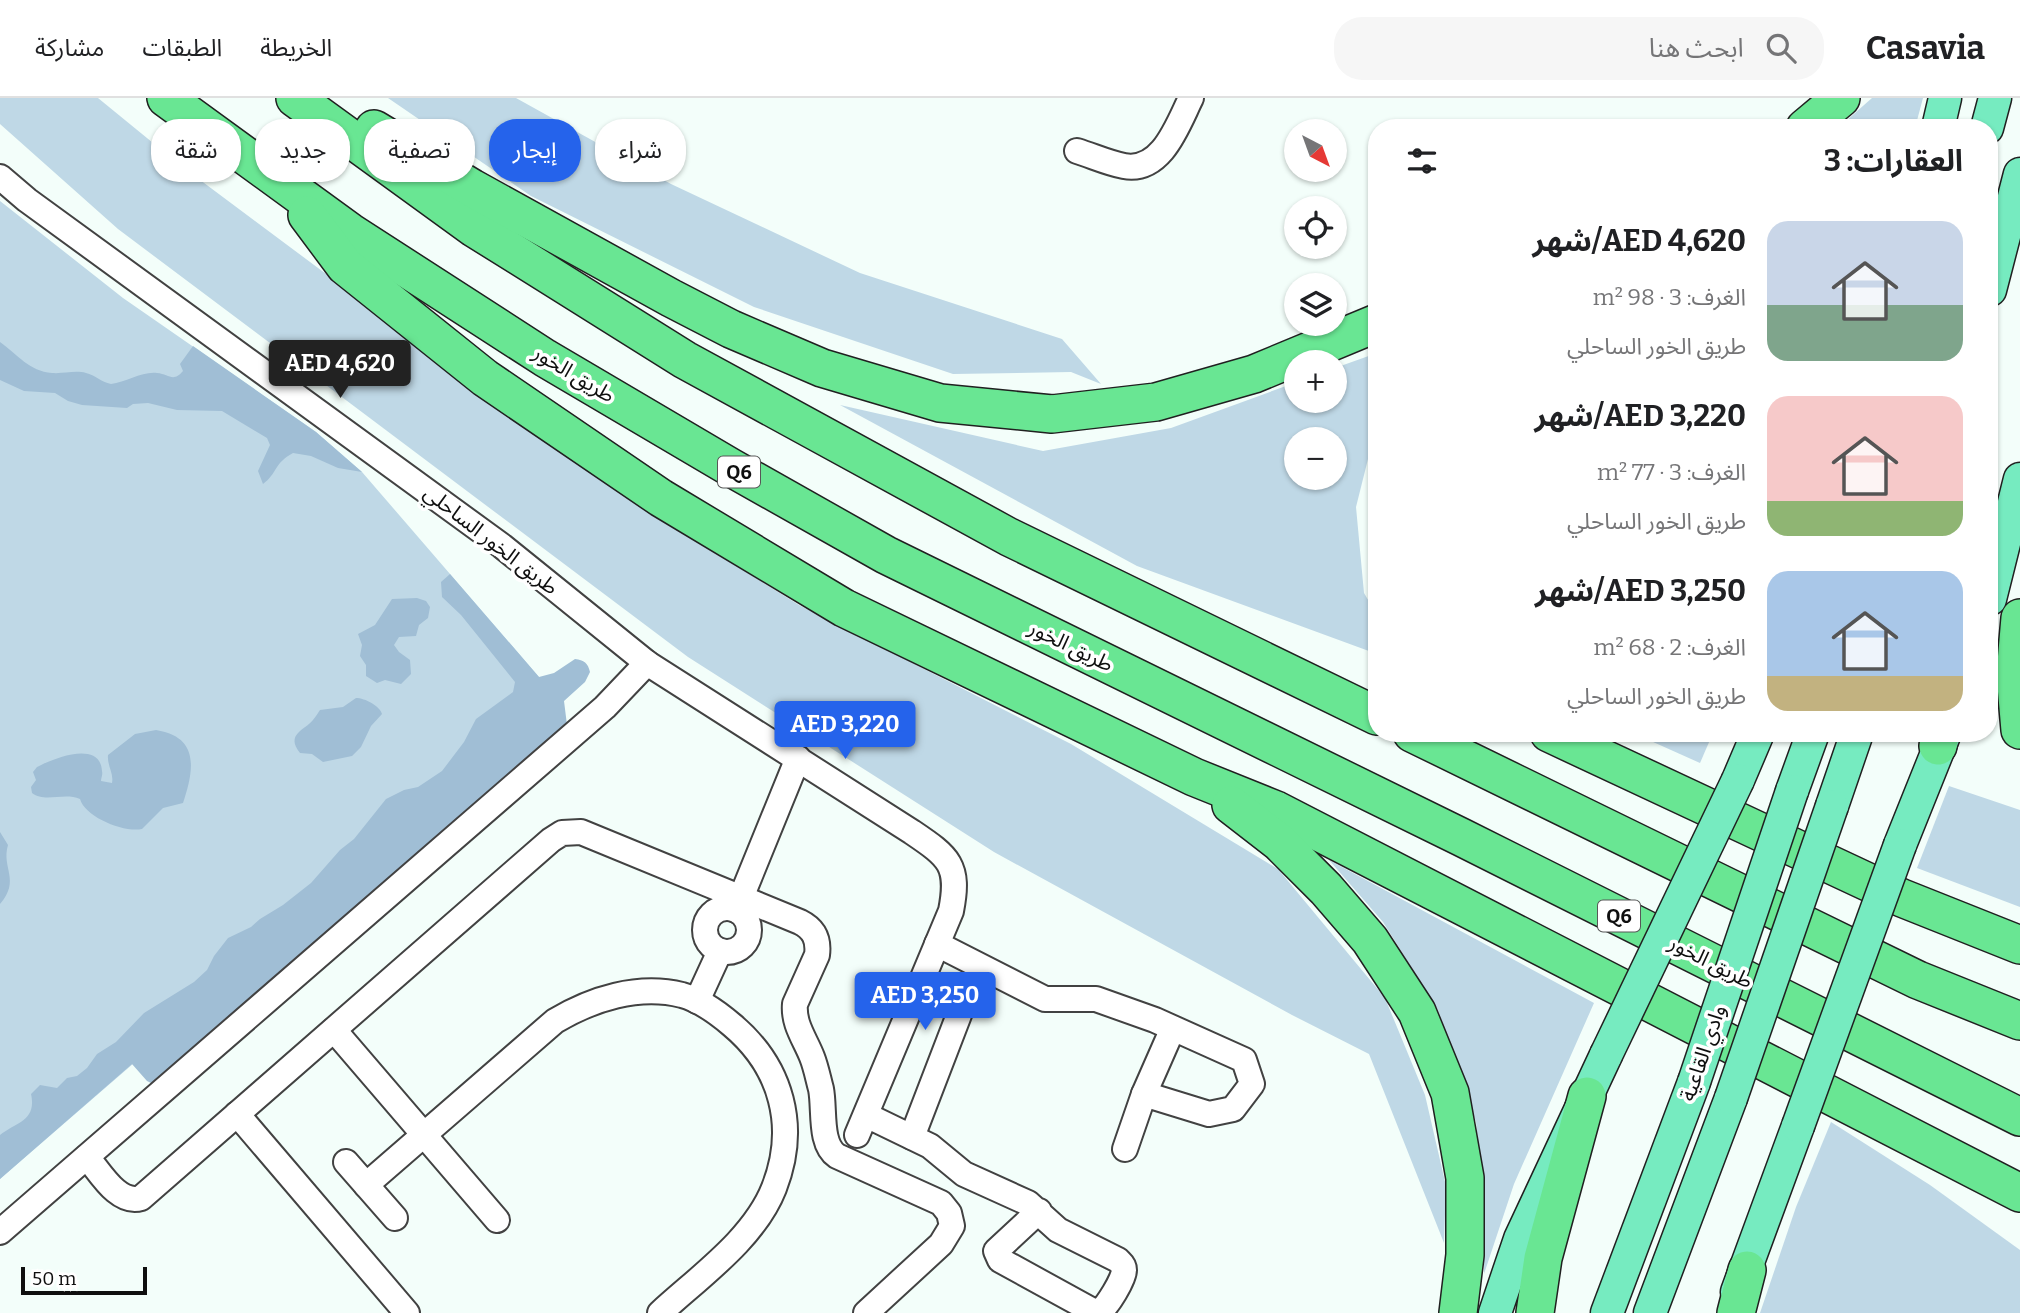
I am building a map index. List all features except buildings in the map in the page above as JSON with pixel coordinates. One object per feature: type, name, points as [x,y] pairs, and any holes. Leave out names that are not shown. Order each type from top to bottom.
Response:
[{"type":"highway","name":"طريق الخور","points":[[166,98],[350,232],[545,358],[886,555],[2020,1117]]},
{"type":"highway","points":[[295,98],[474,228],[685,360],[1009,537],[1368,712]]},
{"type":"highway","points":[[311,98],[335,105],[472,188],[731,329],[822,368],[940,403],[1052,414],[1156,402],[1254,374],[1368,327]]},
{"type":"highway","points":[[1816,119],[1841,98]]},
{"type":"highway","points":[[284,185],[345,266],[485,378],[661,498],[844,608],[1194,777],[1276,810],[2020,1193]]},
{"type":"highway","points":[[2020,618],[2015,674],[2020,730]]},
{"type":"highway","points":[[1430,742],[1918,980],[2020,1021]]},
{"type":"highway","points":[[1568,742],[1902,898],[2020,945]]},
{"type":"highway","points":[[1194,777],[1280,843],[1326,889],[1370,940],[1418,1012],[1450,1093],[1465,1178],[1465,1255],[1458,1313]]},
{"type":"highway","points":[[1535,1313],[1543,1258],[1587,1096]]},
{"type":"highway","points":[[1970,1167],[2020,1212]]},
{"type":"highway","points":[[1736,1313],[1747,1269]]},
{"type":"main road","points":[[1940,119],[1945,98]]},
{"type":"main road","points":[[1989,119],[1994,98]]},
{"type":"main road","points":[[1998,259],[2020,174]]},
{"type":"main road","points":[[1998,567],[2020,478]]},
{"type":"main road","points":[[1495,1313],[1520,1240],[1754,742]]},
{"type":"main road","name":"وادي القاعية","points":[[1607,1313],[1694,1082],[1810,742]]},
{"type":"main road","name":"وادي القاعية","points":[[1650,1313],[1731,1098],[1854,742]]},
{"type":"main road","points":[[1728,1313],[1747,1269],[1939,742]]},
{"type":"street","points":[[1077,151],[1126,166],[1144,164],[1165,147],[1191,98]]},
{"type":"street","name":"طريق الخور الساحلي","points":[[0,177],[27,200],[502,545],[647,663],[932,845],[945,858],[954,872],[956,887],[951,911],[861,1125],[912,1137]]},
{"type":"street","points":[[0,1232],[605,707],[647,663]]},
{"type":"street","points":[[739,904],[798,758]]},
{"type":"street","points":[[87,1157],[123,1197],[136,1199],[145,1195],[551,840],[562,833],[581,832],[739,904],[806,925],[817,940],[817,955],[794,1013],[817,1073],[828,1149],[836,1156],[936,1200],[946,1208],[952,1219],[950,1232],[941,1244],[866,1313]]},
{"type":"street","points":[[697,1001],[720,951],[709,942],[705,927],[708,920],[719,910],[739,904]]},
{"type":"street","points":[[937,944],[1045,999],[1096,999],[1173,1028],[1244,1060],[1252,1084],[1233,1109],[1209,1114],[1144,1094]]},
{"type":"street","points":[[372,1180],[555,1021],[572,1011],[608,997],[636,992],[665,992],[697,1001],[739,1031],[766,1062],[776,1080],[784,1117],[783,1154],[777,1180],[767,1204],[747,1233],[660,1313]]},
{"type":"street","points":[[962,1007],[912,1137],[942,1154],[952,1166],[964,1174],[1028,1203],[1039,1210],[1058,1230],[1118,1260],[1123,1265],[1124,1272],[1118,1302],[1093,1311],[1000,1260],[996,1251],[1039,1210]]},
{"type":"street","points":[[1125,1149],[1144,1094],[1173,1028]]},
{"type":"street","points":[[334,1030],[497,1220]]},
{"type":"street","points":[[237,1114],[407,1313]]},
{"type":"street","points":[[352,1157],[401,1212]]},
{"type":"shaded area","points":[[0,98],[98,98],[151,141],[151,182],[203,182],[621,494],[799,605],[1071,744],[1278,869],[1385,998],[1425,1095],[1446,1186],[1444,1243],[1369,1054],[1292,1015],[994,852],[688,657],[118,229],[0,124]]},
{"type":"shaded area","points":[[388,98],[516,98],[554,119],[489,119],[489,167],[475,158],[475,119],[419,119]]},
{"type":"shaded area","points":[[1872,98],[1923,98],[1917,119],[1848,119]]},
{"type":"shaded area","points":[[581,134],[595,142],[595,182],[667,182],[860,273],[1062,339],[1101,384],[1071,372],[953,374],[754,307],[531,196],[511,182],[581,182]]},
{"type":"shaded area","points":[[0,201],[123,298],[316,432],[362,472],[539,677],[551,702],[0,1179]]},
{"type":"shaded area","points":[[0,342],[24,362],[44,372],[86,373],[111,384],[152,373],[176,377],[183,371],[180,364],[193,346],[316,432],[362,472],[338,468],[311,456],[293,453],[282,461],[263,484],[258,471],[270,445],[267,438],[222,411],[177,410],[148,403],[133,404],[127,408],[82,405],[55,393],[24,391],[0,380]]},
{"type":"shaded area","points":[[1368,356],[1368,459],[1356,507],[1364,593],[1368,600],[1368,651],[1137,566],[840,405],[1043,451],[1171,428],[1284,387],[1284,413],[1347,413],[1347,364]]},
{"type":"shaded area","points":[[450,574],[539,677],[554,673],[575,659],[587,664],[590,672],[585,682],[564,701],[567,725],[155,1085],[147,1081],[132,1064],[0,1179],[0,1135],[28,1115],[32,1103],[31,1094],[40,1085],[57,1088],[67,1078],[77,1076],[97,1054],[116,1042],[144,1013],[194,982],[207,970],[228,938],[251,927],[311,883],[340,850],[354,839],[386,799],[404,790],[418,787],[442,771],[464,742],[476,719],[513,692],[515,682],[461,615],[442,597],[441,582]]},
{"type":"shaded area","points":[[417,598],[426,601],[430,607],[428,618],[419,625],[416,636],[399,637],[394,645],[410,660],[411,674],[401,684],[385,680],[377,683],[366,676],[366,665],[360,656],[362,645],[358,634],[375,625],[392,599]]},
{"type":"shaded area","points":[[356,698],[372,703],[382,714],[352,756],[323,762],[312,754],[300,753],[295,737],[320,710],[343,707]]},
{"type":"shaded area","points":[[156,730],[170,734],[187,747],[191,767],[190,779],[183,803],[163,808],[142,829],[125,829],[106,822],[89,812],[80,799],[74,797],[43,797],[32,793],[31,787],[36,780],[33,772],[37,767],[74,754],[93,756],[99,761],[101,781],[112,783],[108,755],[135,734]]},
{"type":"shaded area","points":[[1653,742],[1709,742],[1700,763]]},
{"type":"shaded area","points":[[1949,786],[2020,810],[2020,907],[1917,868]]},
{"type":"shaded area","points":[[0,832],[8,845],[10,881],[6,896],[0,904]]},
{"type":"shaded area","points":[[1329,860],[1594,1003],[1514,1184],[1484,1274],[1484,1200],[1476,1122],[1438,1010],[1383,922]]},
{"type":"shaded area","points":[[1831,1122],[1930,1185],[2020,1250],[2020,1313],[1760,1313],[1796,1207]]}]
